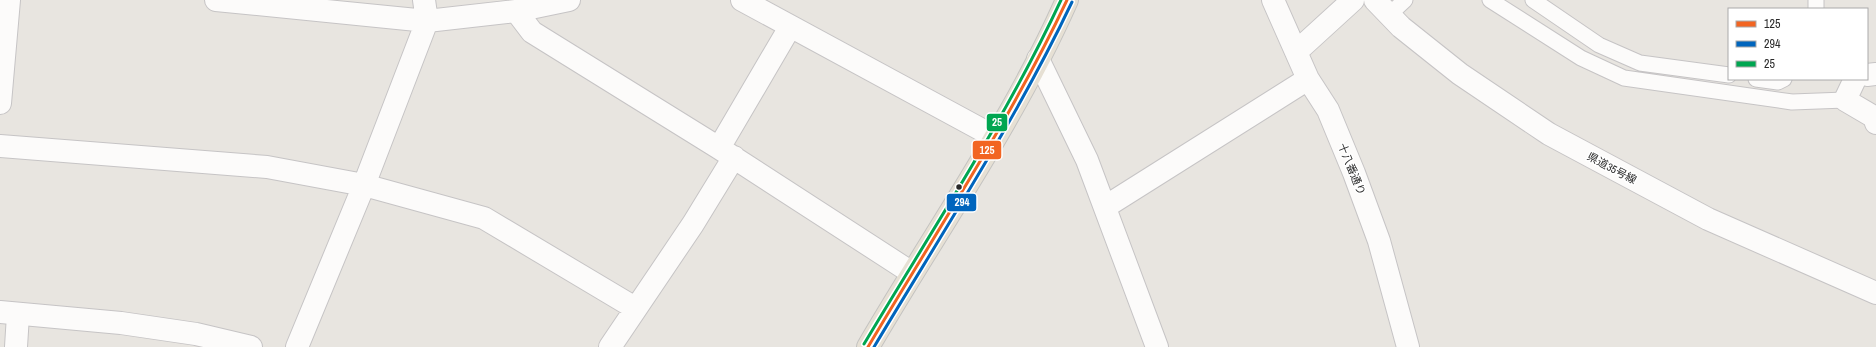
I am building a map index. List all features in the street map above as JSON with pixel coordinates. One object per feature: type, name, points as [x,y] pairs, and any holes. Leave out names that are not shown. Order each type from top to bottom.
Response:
[{"type":"highway","points":[[868,347],[995,137],[1038,59],[1067,0]]},
{"type":"street","points":[[0,103],[9,0]]},
{"type":"street","points":[[216,0],[425,10],[516,11],[569,0]]},
{"type":"street","points":[[742,0],[995,137]]},
{"type":"street","name":"十八番通り","points":[[1273,0],[1308,80],[1328,110],[1354,173],[1379,241],[1408,347]]},
{"type":"street","points":[[1296,52],[1353,0]]},
{"type":"street","name":"県道35号線","points":[[1382,8],[1460,74],[1549,134],[1708,219],[1876,293]]},
{"type":"street","points":[[297,347],[364,185],[425,10]]},
{"type":"street","points":[[516,11],[532,32],[727,153],[912,273]]},
{"type":"street","points":[[610,347],[693,224],[790,27]]},
{"type":"street","points":[[1038,59],[1076,134],[1157,347]]},
{"type":"street","points":[[1105,207],[1308,80]]},
{"type":"street","points":[[1855,80],[1845,100],[1874,117],[1876,123]]},
{"type":"street","points":[[0,146],[267,167],[364,185],[484,218],[636,308]]},
{"type":"street","points":[[16,347],[9,314],[121,323],[196,334],[251,347]]},
{"type":"lane","points":[[1382,8],[1405,0]]},
{"type":"lane","points":[[1490,0],[1581,58],[1624,78],[1792,102],[1845,100]]},
{"type":"lane","points":[[1533,0],[1599,45],[1640,63],[1728,75]]},
{"type":"lane","points":[[1763,80],[1778,82],[1782,80]]},
{"type":"transit line","name":"25","points":[[864,344],[992,132],[1039,45],[1061,0]]},
{"type":"transit line","name":"125","points":[[868,347],[997,133],[1045,45],[1067,0]]},
{"type":"transit line","name":"294","points":[[874,347],[1002,134],[1050,47],[1072,2]]}]
